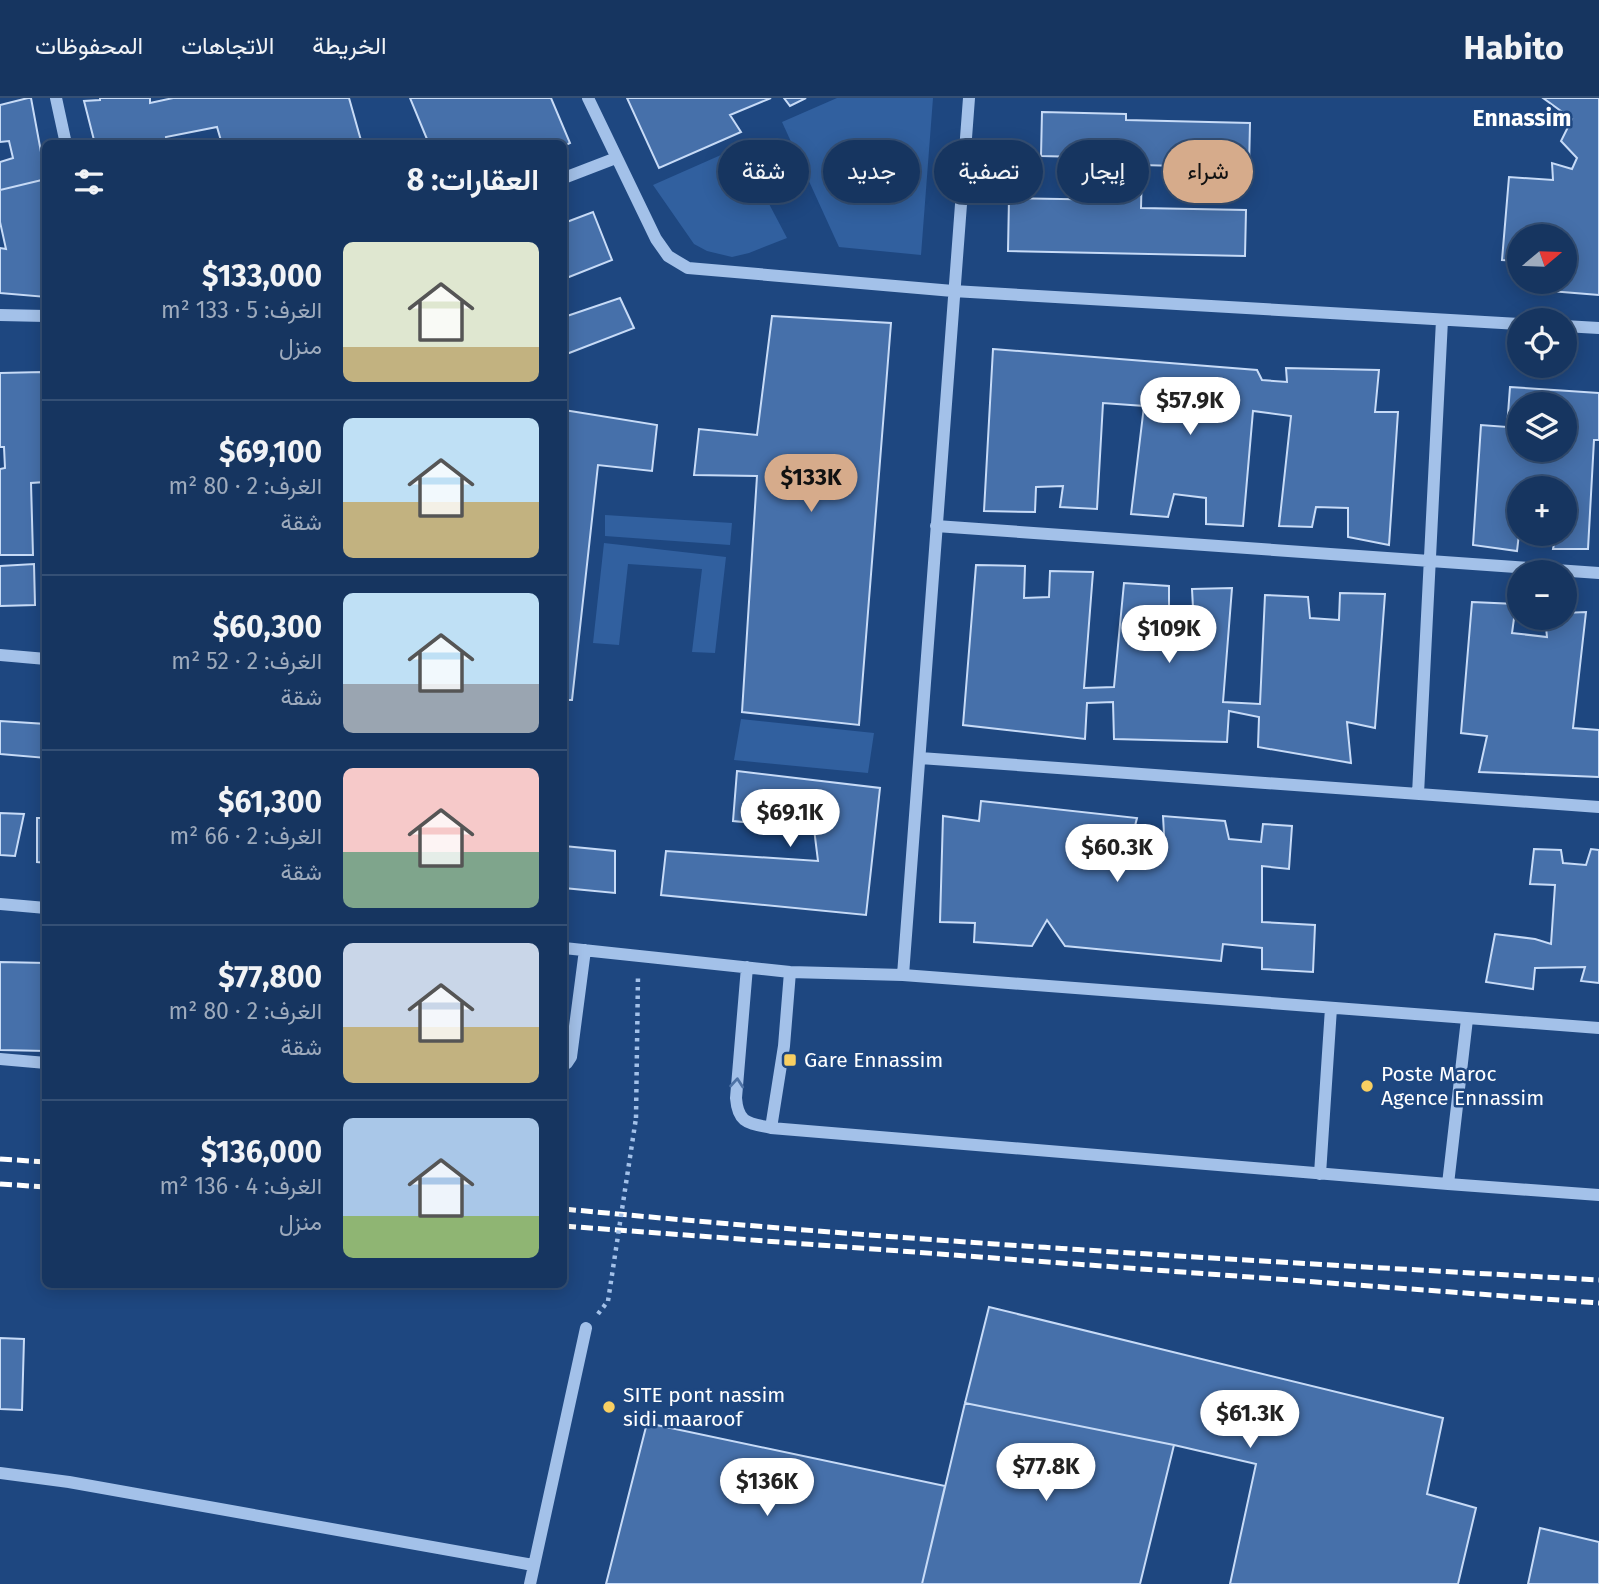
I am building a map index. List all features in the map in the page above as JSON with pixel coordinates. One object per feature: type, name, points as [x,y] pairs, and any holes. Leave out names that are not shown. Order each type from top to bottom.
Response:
[{"type":"street","points":[[56,98],[65,140]]},
{"type":"street","points":[[588,98],[656,239],[668,256],[688,268],[953,291],[1507,323]]},
{"type":"street","points":[[903,975],[969,98]]},
{"type":"street","points":[[567,177],[615,158]]},
{"type":"street","points":[[0,315],[42,316]]},
{"type":"street","points":[[1418,794],[1442,320]]},
{"type":"street","points":[[1577,327],[1599,328]]},
{"type":"street","points":[[936,526],[1599,573]]},
{"type":"street","points":[[0,655],[42,656]]},
{"type":"street","points":[[920,758],[1599,807]]},
{"type":"street","points":[[0,904],[42,908]]},
{"type":"street","points":[[567,947],[790,972],[903,975],[1599,1028]]},
{"type":"street","points":[[567,1062],[571,1057],[585,950]]},
{"type":"street","points":[[747,967],[736,1098],[737,1110],[745,1122],[771,1128],[1599,1195]]},
{"type":"street","points":[[771,1128],[784,1046],[790,972]]},
{"type":"street","points":[[1320,1174],[1331,1008]]},
{"type":"street","points":[[1448,1184],[1467,1019]]},
{"type":"street","points":[[0,1059],[42,1063]]},
{"type":"street","points":[[530,1584],[586,1328]]},
{"type":"street","points":[[0,1473],[69,1482],[533,1565]]},
{"type":"path","points":[[608,1301],[636,1118],[638,956]]},
{"type":"shaded area","points":[[837,98],[933,98],[921,255],[839,247],[809,181],[809,140],[790,140],[782,122]]},
{"type":"shaded area","points":[[718,156],[718,203],[769,203],[787,238],[732,257],[707,251],[694,244],[653,185]]},
{"type":"shaded area","points":[[605,515],[732,523],[730,545],[605,536]]},
{"type":"shaded area","points":[[604,543],[726,557],[715,653],[692,652],[702,569],[628,564],[619,645],[593,643]]},
{"type":"shaded area","points":[[741,719],[874,733],[868,773],[734,760]]},
{"type":"building","points":[[31,98],[42,157],[42,180],[0,190],[0,162],[13,158],[9,141],[0,142],[0,105]]},
{"type":"building","points":[[150,98],[150,103],[173,98],[349,98],[361,140],[221,140],[217,127],[166,137],[166,140],[94,140],[84,101]]},
{"type":"building","points":[[410,98],[551,98],[570,143],[567,144],[567,140],[427,140]]},
{"type":"building","points":[[627,98],[771,98],[730,115],[741,132],[659,168]]},
{"type":"building","points":[[784,98],[806,98],[790,106]]},
{"type":"building","points":[[1543,98],[1599,98],[1599,295],[1577,293],[1577,224],[1507,224],[1507,260],[1502,260],[1509,177],[1553,180],[1552,163],[1572,169],[1577,158],[1561,141],[1572,119]]},
{"type":"building","points":[[1042,112],[1126,114],[1126,120],[1250,123],[1250,140],[1163,140],[1163,166],[1149,165],[1149,140],[1057,140],[1057,156],[1043,156]]},
{"type":"building","points":[[42,180],[42,297],[0,293],[0,248],[6,249],[0,222],[0,190]]},
{"type":"building","points":[[1043,199],[1057,199],[1057,203],[1141,203],[1141,208],[1246,210],[1245,256],[1008,251],[1009,203],[1043,203]]},
{"type":"building","points":[[593,212],[612,260],[567,278],[567,222]]},
{"type":"building","points":[[620,298],[634,328],[567,354],[567,316]]},
{"type":"building","points":[[772,316],[891,323],[859,725],[742,712],[757,476],[694,475],[699,429],[757,435]]},
{"type":"building","points":[[993,349],[1257,370],[1262,380],[1287,382],[1286,368],[1379,370],[1375,412],[1398,412],[1389,545],[1348,537],[1348,508],[1316,507],[1312,527],[1279,526],[1291,416],[1253,411],[1243,526],[1206,524],[1206,498],[1174,494],[1168,517],[1131,514],[1144,406],[1103,403],[1097,509],[1060,507],[1063,486],[1036,487],[1035,512],[984,511]]},
{"type":"building","points":[[42,372],[42,482],[31,483],[33,555],[0,555],[0,469],[5,468],[4,447],[0,447],[0,373]]},
{"type":"building","points":[[1510,387],[1599,393],[1599,440],[1594,440],[1588,549],[1553,549],[1554,546],[1577,546],[1577,476],[1507,476],[1507,546],[1518,546],[1517,551],[1473,545],[1481,425],[1507,427],[1507,462],[1577,462],[1577,392],[1510,392]]},
{"type":"building","points":[[567,410],[657,425],[652,471],[598,465],[572,700],[567,700]]},
{"type":"building","points":[[34,564],[35,605],[0,606],[0,566]]},
{"type":"building","points":[[976,565],[1025,566],[1024,598],[1049,597],[1050,571],[1093,572],[1084,688],[1114,687],[1124,583],[1169,586],[1169,606],[1193,608],[1192,589],[1232,588],[1223,702],[1260,704],[1265,595],[1308,597],[1310,618],[1339,620],[1340,593],[1385,594],[1375,728],[1347,722],[1351,763],[1258,747],[1259,717],[1229,711],[1227,742],[1114,739],[1113,702],[1087,703],[1085,739],[963,725]]},
{"type":"building","points":[[1472,602],[1507,604],[1507,630],[1547,637],[1546,630],[1577,630],[1577,612],[1586,612],[1573,728],[1599,730],[1599,777],[1479,772],[1487,736],[1461,733]]},
{"type":"building","points":[[0,721],[42,724],[42,758],[0,754]]},
{"type":"building","points":[[737,771],[880,788],[866,915],[661,895],[666,851],[818,861],[814,829],[733,821]]},
{"type":"building","points":[[981,801],[1137,818],[1134,830],[1164,834],[1163,816],[1225,821],[1229,839],[1261,842],[1263,824],[1292,826],[1289,869],[1262,866],[1262,922],[1315,925],[1313,972],[1262,969],[1262,948],[1223,944],[1221,961],[1065,946],[1047,920],[1032,946],[974,942],[975,923],[940,922],[943,816],[979,821]]},
{"type":"building","points":[[0,813],[24,814],[15,856],[0,855]]},
{"type":"building","points":[[37,818],[42,818],[42,863],[37,862]]},
{"type":"building","points":[[567,846],[615,851],[615,893],[567,888]]},
{"type":"building","points":[[1534,849],[1561,850],[1563,863],[1586,865],[1591,849],[1599,850],[1599,983],[1581,981],[1585,967],[1535,968],[1533,989],[1486,982],[1495,934],[1535,939],[1551,944],[1555,885],[1530,884]]},
{"type":"building","points":[[0,962],[42,963],[42,1051],[0,1050]]},
{"type":"building","points":[[989,1307],[1443,1418],[1427,1494],[1476,1508],[1458,1584],[1230,1584],[1256,1464],[965,1403]]},
{"type":"building","points":[[0,1338],[24,1339],[22,1410],[0,1409]]},
{"type":"building","points":[[965,1403],[1174,1445],[1140,1584],[922,1584]]},
{"type":"building","points":[[647,1423],[945,1486],[922,1584],[606,1584]]},
{"type":"building","points":[[1540,1528],[1599,1542],[1599,1584],[1528,1584]]},
{"type":"railway","points":[[0,1159],[42,1162]]},
{"type":"railway","points":[[0,1184],[42,1187]]},
{"type":"railway","points":[[567,1209],[952,1241],[1599,1280]]},
{"type":"railway","points":[[567,1226],[1599,1303]]},
{"type":"place","name":"Gare Ennassim","points":[[790,1060]]},
{"type":"place","name":"Poste Maroc Agence Ennassim","points":[[1367,1086]]},
{"type":"place","name":"SITE pont nassim sidi maaroof","points":[[609,1407]]},
{"type":"district","name":"Ennassim","points":[[1522,118]]}]
